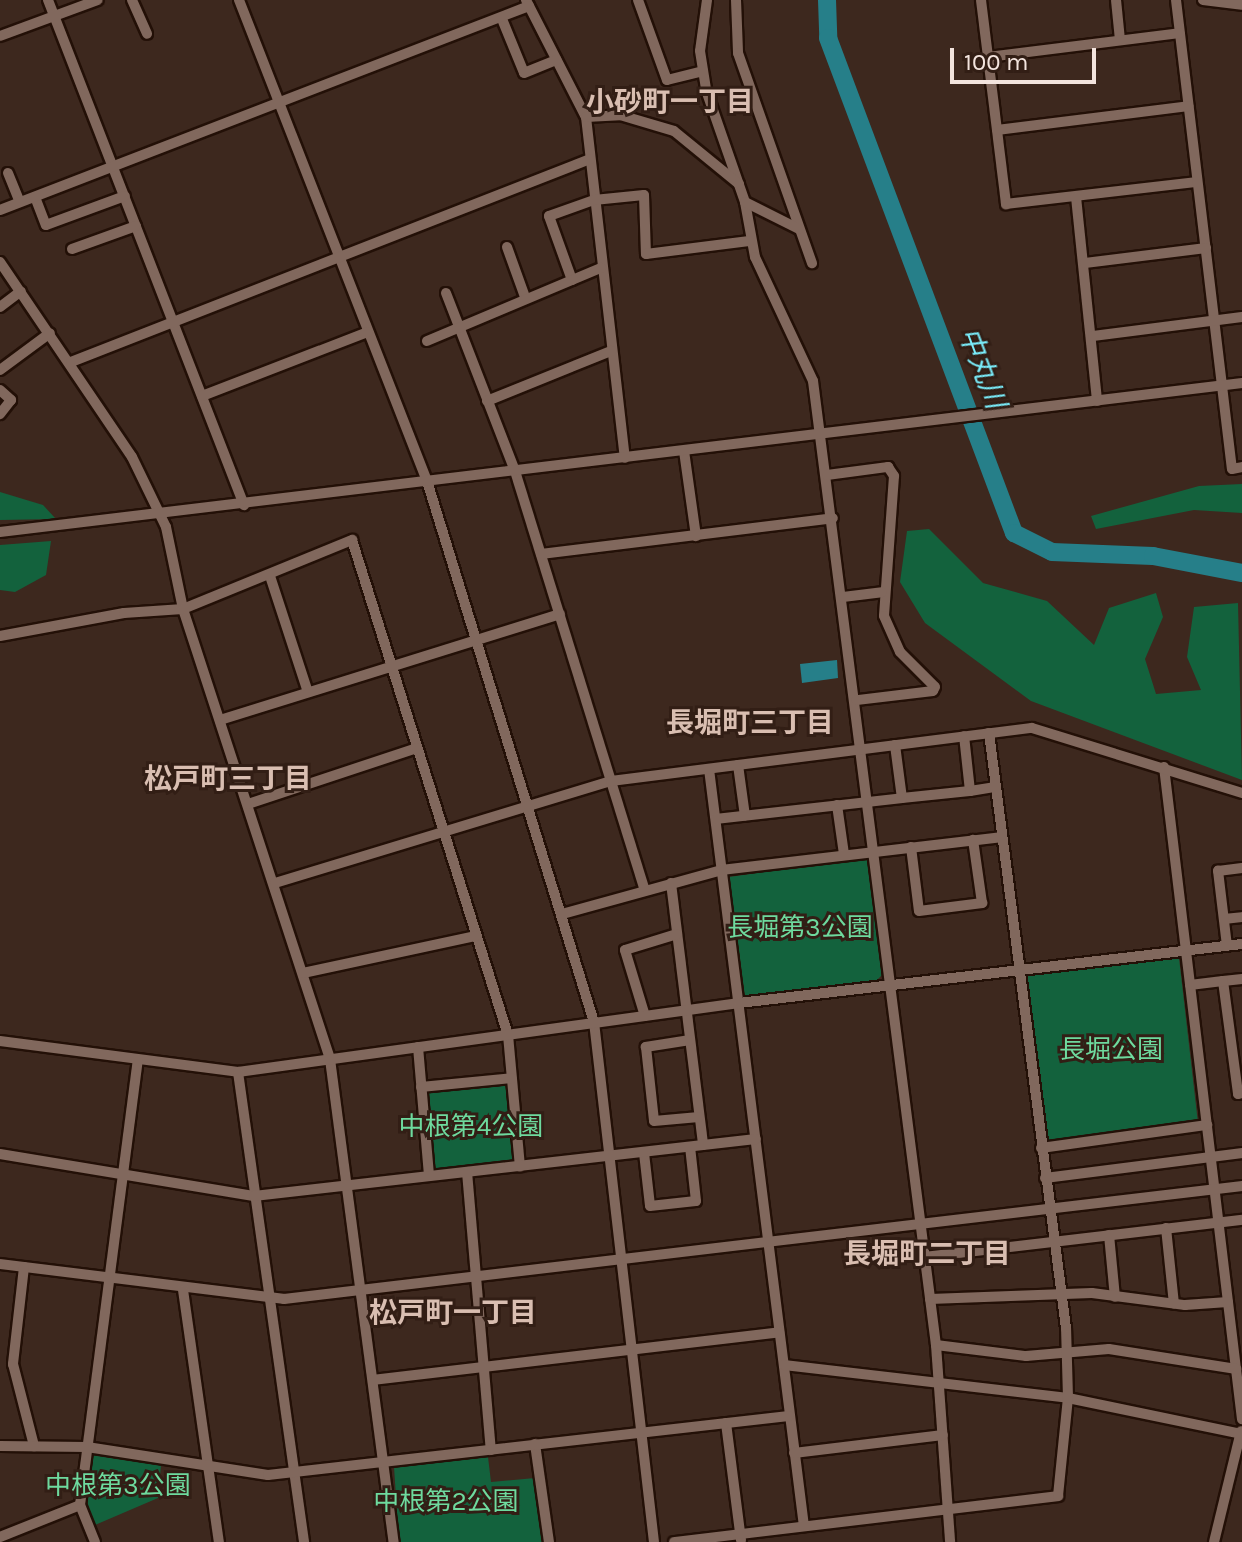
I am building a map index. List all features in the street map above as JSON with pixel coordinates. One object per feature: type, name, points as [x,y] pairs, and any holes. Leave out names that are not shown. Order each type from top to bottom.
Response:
[{"type":"street","points":[[48,0],[244,505]]},
{"type":"street","points":[[0,36],[98,0]]},
{"type":"street","points":[[132,0],[147,34]]},
{"type":"street","points":[[239,0],[427,481],[594,1022],[654,1542]]},
{"type":"street","points":[[638,0],[667,80],[703,71]]},
{"type":"street","points":[[707,0],[700,26],[703,71],[745,202],[749,241],[810,369],[821,434],[870,801],[936,1345],[950,1542]]},
{"type":"street","points":[[736,0],[738,53],[812,263]]},
{"type":"street","points":[[981,0],[1006,204],[1197,182]]},
{"type":"street","points":[[1116,0],[1120,40]]},
{"type":"street","points":[[1176,0],[1232,469],[1242,467]]},
{"type":"street","points":[[1203,0],[1242,5]]},
{"type":"street","points":[[0,210],[281,106],[502,19],[528,3],[586,117],[625,458]]},
{"type":"street","points":[[502,19],[524,73],[556,60]]},
{"type":"street","points":[[988,57],[1180,33]]},
{"type":"street","points":[[997,130],[1189,106]]},
{"type":"street","points":[[586,117],[620,115],[674,131],[739,184]]},
{"type":"street","points":[[71,362],[590,159]]},
{"type":"street","points":[[8,173],[20,202]]},
{"type":"street","points":[[572,280],[549,216],[594,200],[644,195],[646,254],[749,241]]},
{"type":"street","points":[[35,197],[46,225],[125,196]]},
{"type":"street","points":[[1076,197],[1093,336],[1097,401]]},
{"type":"street","points":[[745,202],[799,229]]},
{"type":"street","points":[[72,249],[136,226]]},
{"type":"street","points":[[507,247],[525,297]]},
{"type":"street","points":[[1085,263],[1206,248]]},
{"type":"street","points":[[2,268],[71,362],[132,457],[160,515],[183,609],[330,1059],[394,1542]]},
{"type":"street","points":[[427,341],[458,325],[601,268]]},
{"type":"street","points":[[0,307],[21,291]]},
{"type":"street","points":[[446,293],[515,471],[645,890]]},
{"type":"street","points":[[1093,336],[1242,317]]},
{"type":"street","points":[[202,396],[368,332]]},
{"type":"street","points":[[0,370],[50,333]]},
{"type":"street","points":[[487,401],[611,351]]},
{"type":"street","points":[[0,532],[1242,383]]},
{"type":"street","points":[[0,390],[11,400],[0,414]]},
{"type":"street","points":[[684,451],[696,536]]},
{"type":"street","points":[[827,475],[888,467],[894,476],[882,592],[889,636],[935,687],[933,691],[857,700]]},
{"type":"street","points":[[541,554],[833,518]]},
{"type":"street","points":[[0,636],[71,621],[183,609],[352,540],[508,1035],[520,1166]]},
{"type":"street","points":[[270,576],[308,692]]},
{"type":"street","points":[[843,597],[882,592]]},
{"type":"street","points":[[220,720],[560,614]]},
{"type":"street","points":[[275,883],[611,781],[1032,728],[1242,793]]},
{"type":"street","points":[[674,1542],[740,1539],[804,1526],[1058,1496],[1068,1398],[1063,1295],[1048,1209],[989,733]]},
{"type":"street","points":[[964,736],[970,791]]},
{"type":"street","points":[[895,745],[902,798]]},
{"type":"street","points":[[248,804],[417,748]]},
{"type":"street","points":[[738,765],[745,816]]},
{"type":"street","points":[[1164,767],[1228,1302],[1237,1327],[1236,1369],[1241,1434],[1214,1542]]},
{"type":"street","points":[[709,769],[804,1526]]},
{"type":"street","points":[[716,819],[996,787]]},
{"type":"street","points":[[837,805],[844,854]]},
{"type":"street","points":[[562,914],[722,870],[1002,837]]},
{"type":"street","points":[[911,847],[919,911],[982,903],[973,840]]},
{"type":"street","points":[[1227,946],[1218,871],[1242,868]]},
{"type":"street","points":[[671,883],[703,1145]]},
{"type":"street","points":[[1224,919],[1242,917]]},
{"type":"street","points":[[645,1016],[625,950],[677,934]]},
{"type":"street","points":[[303,973],[476,936]]},
{"type":"street","points":[[0,1041],[238,1072],[739,1003],[1242,944]]},
{"type":"street","points":[[1190,985],[1242,979]]},
{"type":"street","points":[[1223,981],[1236,1037],[1238,1094],[1242,1093]]},
{"type":"street","points":[[690,1040],[646,1047],[652,1106],[654,1121],[699,1117]]},
{"type":"street","points":[[418,1047],[429,1176]]},
{"type":"street","points":[[95,1542],[80,1505],[138,1060]]},
{"type":"street","points":[[238,1072],[304,1542]]},
{"type":"street","points":[[421,1087],[512,1078]]},
{"type":"street","points":[[1041,1148],[1207,1125]]},
{"type":"street","points":[[0,1154],[254,1196],[756,1139]]},
{"type":"street","points":[[644,1153],[650,1206],[696,1201],[690,1147]]},
{"type":"street","points":[[1045,1178],[1242,1153]]},
{"type":"street","points":[[467,1172],[491,1450]]},
{"type":"street","points":[[0,1264],[269,1299],[475,1280],[1242,1186]]},
{"type":"street","points":[[925,1257],[1242,1220]]},
{"type":"street","points":[[1166,1228],[1174,1304]]},
{"type":"street","points":[[1109,1235],[1115,1297]]},
{"type":"street","points":[[24,1267],[13,1364],[34,1446]]},
{"type":"street","points":[[183,1290],[219,1542]]},
{"type":"street","points":[[930,1299],[1063,1295],[1174,1304],[1228,1302]]},
{"type":"street","points":[[373,1380],[779,1332]]},
{"type":"street","points":[[936,1345],[1026,1356],[1109,1349],[1236,1369]]},
{"type":"street","points":[[784,1365],[939,1387],[1068,1398],[1241,1434]]},
{"type":"street","points":[[0,1446],[87,1447],[268,1475],[789,1416]]},
{"type":"street","points":[[726,1423],[740,1539]]},
{"type":"street","points":[[794,1453],[943,1435]]},
{"type":"street","points":[[535,1444],[549,1542]]},
{"type":"street","points":[[1,1539],[80,1505]]},
{"type":"green space","points":[[1242,484],[1242,513],[1194,510],[1096,529],[1091,516],[1199,486]]},
{"type":"green space","points":[[0,492],[43,505],[56,519],[0,520]]},
{"type":"green space","points":[[929,529],[983,583],[1047,601],[1094,645],[1109,608],[1156,593],[1163,617],[1145,659],[1156,694],[1201,690],[1187,657],[1194,607],[1238,603],[1242,780],[1031,701],[925,623],[900,582],[907,531]]},
{"type":"green space","points":[[51,541],[46,575],[15,592],[0,590],[0,545]]},
{"type":"green space","name":"長堀第3公園","points":[[863,858],[868,861],[882,975],[873,984],[745,997],[729,877]]},
{"type":"green space","name":"長堀公園","points":[[1179,958],[1198,1123],[1044,1141],[1025,976]]},
{"type":"green space","name":"中根第4公園","points":[[508,1084],[515,1163],[434,1170],[427,1090]]},
{"type":"green space","name":"中根第3公園","points":[[93,1453],[161,1465],[158,1498],[95,1525],[87,1504]]},
{"type":"green space","name":"中根第2公園","points":[[488,1457],[491,1482],[535,1478],[543,1542],[399,1542],[394,1467]]},
{"type":"water","points":[[837,660],[838,678],[802,683],[800,664]]},
{"type":"waterway","name":"中丸川","points":[[827,0],[828,38],[1014,533],[1052,552],[1153,556],[1242,573]]},
{"type":"district","name":"小砂町一丁目","points":[[670,102]]},
{"type":"district","name":"長堀町三丁目","points":[[750,723]]},
{"type":"district","name":"松戸町三丁目","points":[[228,779]]},
{"type":"district","name":"長堀町二丁目","points":[[927,1254]]},
{"type":"district","name":"松戸町一丁目","points":[[453,1313]]}]
